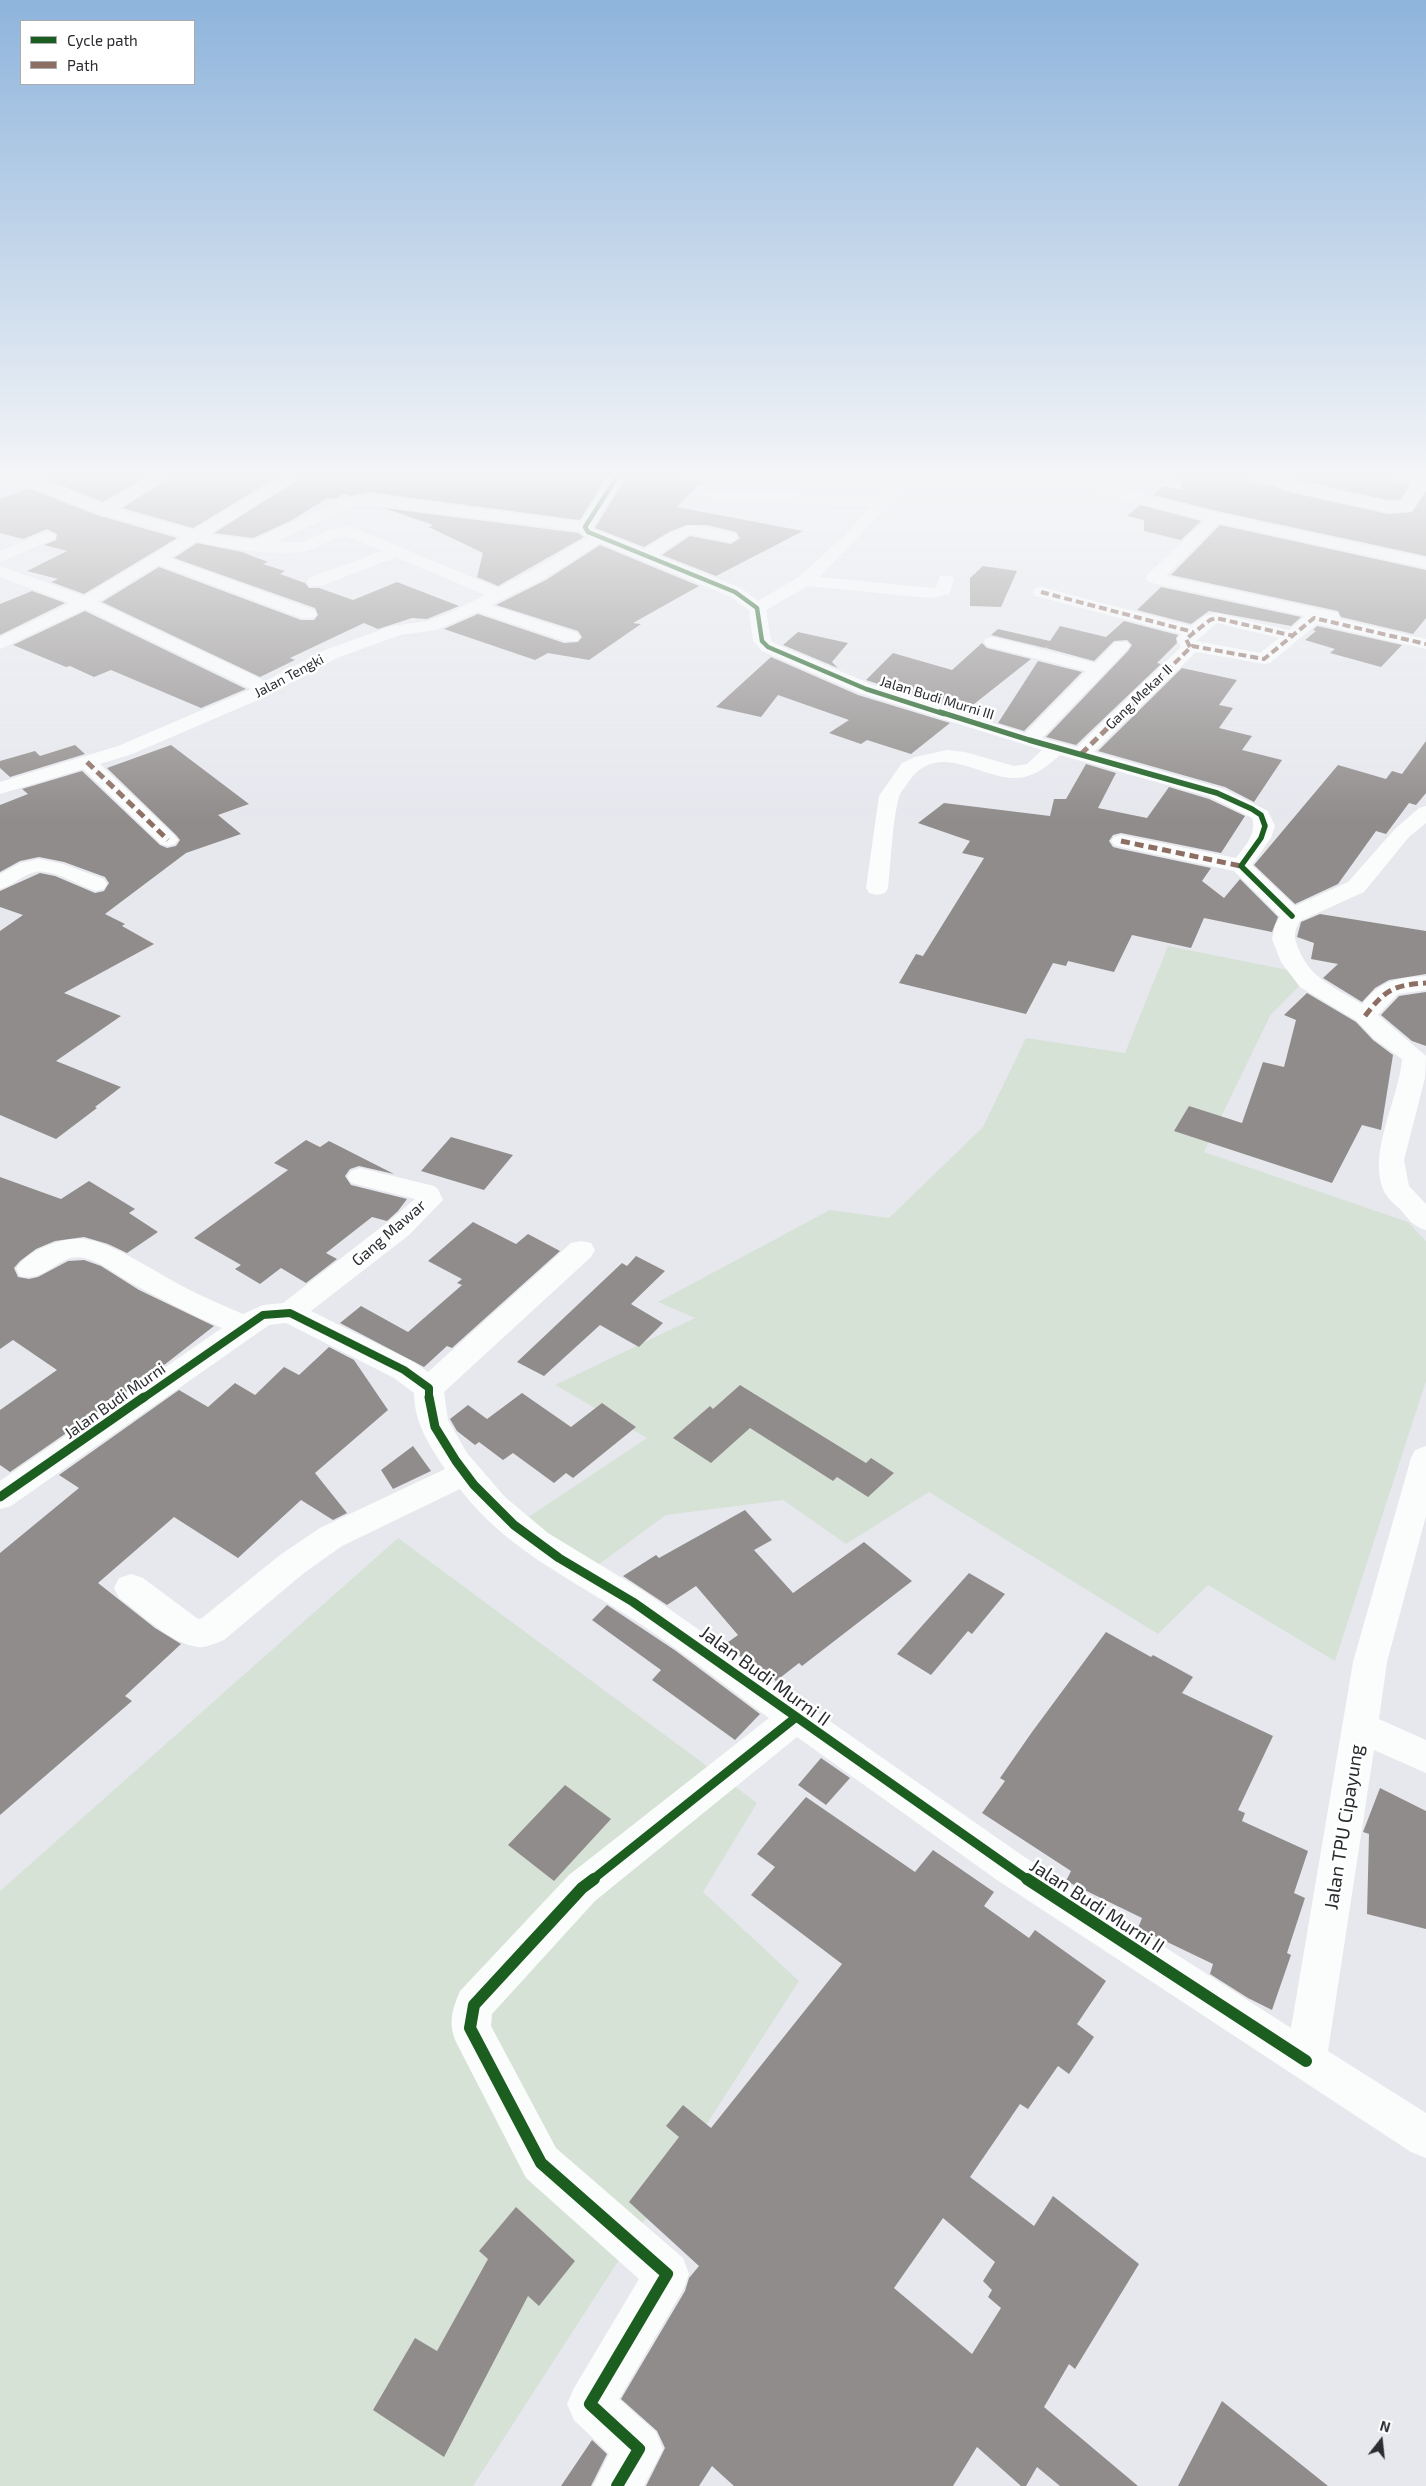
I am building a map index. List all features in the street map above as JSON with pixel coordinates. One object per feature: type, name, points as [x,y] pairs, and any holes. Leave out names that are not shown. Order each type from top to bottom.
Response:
[{"type":"street","points":[[48,588],[85,602],[264,688]]},
{"type":"street","points":[[0,644],[109,588]]},
{"type":"street","points":[[238,588],[308,614]]},
{"type":"street","points":[[483,588],[500,595]]},
{"type":"street","name":"Jalan Tengki","points":[[0,788],[125,750],[251,696],[331,654],[398,630],[430,626],[477,606],[510,588]]},
{"type":"street","points":[[724,588],[734,592],[757,608],[793,588]]},
{"type":"street","points":[[879,588],[931,593],[943,590],[944,588]]},
{"type":"street","points":[[1200,588],[1426,637]]},
{"type":"street","points":[[1041,592],[1191,640],[1196,646],[1260,660],[1294,636],[1314,618],[1426,644]]},
{"type":"street","points":[[477,606],[571,637]]},
{"type":"street","name":"Jalan Budi Murni III","points":[[757,608],[762,641],[768,647],[866,689],[1029,740],[1217,793],[1252,809],[1261,815],[1265,826],[1261,838],[1241,866]]},
{"type":"street","name":"Gang Mekar II","points":[[1081,754],[1210,620],[1222,618],[1294,636]]},
{"type":"street","points":[[993,642],[1099,669]]},
{"type":"street","points":[[1029,740],[1121,646]]},
{"type":"street","points":[[877,888],[889,796],[909,767],[922,761],[947,756],[965,758],[1013,772],[1021,771],[1034,768],[1057,747]]},
{"type":"street","points":[[87,762],[168,840]]},
{"type":"street","points":[[1426,812],[1402,833],[1356,887],[1292,916],[1286,925],[1283,939],[1292,962],[1308,982],[1365,1016],[1383,1034],[1420,1059],[1391,1160],[1396,1189],[1426,1221]]},
{"type":"street","points":[[1121,841],[1241,866],[1292,916]]},
{"type":"street","points":[[0,883],[30,866],[37,865],[48,866],[96,884]]},
{"type":"street","points":[[1365,1016],[1384,991],[1406,984],[1426,982]]},
{"type":"street","name":"Gang Mawar","points":[[290,1313],[399,1228],[430,1200],[429,1195],[425,1192],[360,1177]]},
{"type":"street","points":[[30,1269],[63,1249],[81,1246],[93,1250],[176,1295],[245,1326],[264,1315],[290,1313],[404,1370],[428,1388],[581,1250]]},
{"type":"street","name":"Jalan Budi Murni","points":[[0,1498],[245,1326]]},
{"type":"street","name":"Jalan Budi Murni II","points":[[428,1388],[431,1415],[442,1441],[491,1505],[522,1532],[581,1572],[633,1602],[1010,1868],[1306,2061]]},
{"type":"street","name":"Jalan TPU Cipayung","points":[[1306,2061],[1370,1662],[1426,1458]]},
{"type":"street","points":[[131,1588],[186,1629],[199,1633],[212,1630],[292,1564],[324,1541],[465,1473]]},
{"type":"street","points":[[617,2486],[639,2450],[590,2404],[667,2274],[541,2163],[470,2028],[474,2005],[582,1888],[795,1718]]},
{"type":"street","points":[[1360,1727],[1426,1757]]},
{"type":"street","points":[[1306,2061],[1426,2137]]},
{"type":"shaded area","points":[[1168,946],[1288,970],[1300,985],[1270,1016],[1204,1152],[1408,1222],[1426,1241],[1426,1381],[1335,1661],[1208,1585],[1158,1634],[929,1492],[846,1544],[783,1500],[666,1515],[587,1573],[518,1524],[647,1438],[555,1385],[695,1318],[658,1302],[830,1210],[889,1218],[983,1127],[1026,1038],[1125,1053]]},
{"type":"shaded area","points":[[398,1538],[757,1803],[703,1892],[799,1981],[473,2486],[0,2486],[0,1891]]},
{"type":"building","points":[[68,588],[94,588],[84,594]]},
{"type":"building","points":[[125,588],[215,588],[301,620],[314,620],[318,615],[315,608],[259,588],[319,588],[353,600],[382,588],[413,588],[459,606],[427,619],[412,618],[378,629],[364,623],[290,658],[295,660],[260,677],[102,602]]},
{"type":"building","points":[[530,588],[695,588],[633,623],[641,624],[589,660],[548,653],[535,660],[444,629],[478,614],[564,643],[578,642],[582,637],[578,631],[496,605]]},
{"type":"building","points":[[970,588],[1009,588],[1001,607],[970,606]]},
{"type":"building","points":[[1160,588],[1166,588],[1301,617],[1291,626],[1209,611],[1191,624],[1137,610]]},
{"type":"building","points":[[1231,588],[1426,588],[1426,618],[1413,634],[1341,617],[1338,611]]},
{"type":"building","points":[[32,591],[65,603],[0,635],[0,604]]},
{"type":"building","points":[[85,611],[246,689],[201,708],[111,670],[94,677],[13,645]]},
{"type":"building","points":[[1124,621],[1178,635],[1176,638],[1177,643],[1157,663],[1161,664],[1076,745],[1046,737],[1132,645],[1127,640],[1114,641],[1094,661],[1046,648],[1047,646],[1045,648],[991,635],[998,629],[1050,641],[1060,626],[1106,637]]},
{"type":"building","points":[[1317,626],[1402,645],[1381,667],[1330,653],[1335,649],[1305,640],[1316,631],[1313,630]]},
{"type":"building","points":[[798,632],[848,643],[832,662],[838,668],[783,645]]},
{"type":"building","points":[[982,643],[987,648],[1031,659],[964,712],[866,680],[893,653],[952,670]]},
{"type":"building","points":[[771,657],[858,695],[950,723],[911,754],[867,740],[861,744],[829,733],[849,720],[778,695],[761,717],[716,707]]},
{"type":"building","points":[[1038,661],[1082,672],[1024,731],[998,723]]},
{"type":"building","points":[[1182,668],[1237,680],[1219,705],[1233,708],[1219,728],[1252,736],[1242,750],[1282,760],[1254,802],[1225,787],[1098,751]]},
{"type":"building","points":[[1426,741],[1426,793],[1416,805],[1409,803],[1386,834],[1376,831],[1338,884],[1295,904],[1254,865],[1338,765],[1386,779],[1392,771],[1402,774]]},
{"type":"building","points":[[75,745],[85,754],[10,777],[0,768],[0,761],[35,751],[40,756]]},
{"type":"building","points":[[171,745],[249,804],[218,815],[241,834],[186,853],[105,914],[125,924],[122,926],[154,944],[64,993],[121,1016],[56,1061],[121,1087],[56,1139],[0,1115],[0,931],[23,915],[0,907],[0,891],[40,873],[55,876],[95,893],[104,891],[109,883],[105,877],[64,862],[39,857],[20,861],[0,872],[0,805],[28,794],[22,789],[82,771],[160,845],[167,848],[176,846],[180,840],[176,835],[107,768]]},
{"type":"building","points":[[1086,764],[1116,773],[1098,808],[1147,818],[1169,787],[1209,799],[1245,816],[1221,853],[1121,833],[1113,835],[1109,841],[1113,847],[1211,868],[1202,881],[1224,898],[1240,879],[1278,917],[1272,932],[1204,918],[1191,948],[1132,935],[1114,972],[1068,961],[1066,966],[1053,963],[1026,1014],[899,983],[916,954],[923,956],[984,858],[962,853],[970,841],[918,823],[944,803],[1050,816],[1054,799],[1066,799]]},
{"type":"building","points":[[1320,914],[1426,931],[1426,974],[1389,980],[1375,988],[1362,1002],[1323,978],[1338,964],[1311,959],[1314,943],[1297,937],[1301,922]]},
{"type":"building","points":[[1426,992],[1426,1046],[1412,1041],[1381,1015],[1399,996]]},
{"type":"building","points":[[1307,993],[1356,1022],[1373,1040],[1393,1055],[1381,1130],[1362,1125],[1332,1183],[1174,1131],[1189,1106],[1242,1123],[1263,1062],[1284,1067],[1296,1020],[1284,1015]]},
{"type":"building","points":[[451,1137],[513,1155],[484,1190],[421,1171]]},
{"type":"building","points":[[306,1140],[320,1147],[329,1141],[394,1174],[359,1166],[350,1169],[345,1176],[351,1185],[407,1199],[387,1221],[372,1217],[326,1253],[337,1259],[306,1283],[281,1268],[260,1284],[235,1269],[241,1265],[194,1238],[288,1170],[274,1163]]},
{"type":"building","points":[[0,1177],[61,1199],[89,1181],[135,1209],[129,1213],[158,1232],[127,1253],[108,1244],[84,1237],[55,1241],[36,1249],[20,1261],[14,1268],[18,1277],[29,1279],[38,1277],[68,1261],[84,1260],[101,1266],[139,1290],[214,1326],[159,1369],[10,1472],[0,1465],[0,1410],[57,1370],[13,1340],[0,1349]]},
{"type":"building","points":[[473,1222],[516,1244],[528,1234],[560,1251],[452,1348],[447,1346],[424,1367],[340,1323],[361,1306],[408,1332],[462,1285],[457,1283],[462,1279],[428,1261]]},
{"type":"building","points":[[636,1256],[665,1271],[631,1304],[663,1323],[639,1347],[600,1325],[544,1376],[517,1362],[622,1263],[627,1266]]},
{"type":"building","points":[[329,1347],[354,1360],[388,1410],[315,1473],[347,1513],[333,1520],[301,1500],[238,1558],[174,1517],[98,1583],[155,1628],[181,1644],[125,1696],[132,1701],[0,1815],[0,1553],[79,1488],[59,1475],[179,1390],[208,1407],[235,1383],[255,1395],[284,1367],[299,1375]]},
{"type":"building","points":[[740,1385],[866,1463],[871,1458],[894,1473],[868,1497],[837,1477],[833,1481],[750,1428],[711,1463],[673,1438],[710,1406],[713,1409]]},
{"type":"building","points":[[522,1393],[571,1427],[602,1403],[636,1427],[573,1478],[566,1473],[554,1483],[513,1453],[503,1460],[479,1442],[475,1445],[457,1431],[450,1419],[468,1405],[487,1419]]},
{"type":"building","points":[[413,1446],[431,1471],[393,1489],[381,1470]]},
{"type":"building","points":[[745,1510],[772,1540],[754,1550],[793,1593],[864,1542],[912,1581],[802,1666],[799,1663],[776,1681],[724,1645],[738,1635],[696,1586],[667,1605],[623,1576],[656,1555],[659,1558]]},
{"type":"building","points":[[969,1573],[1005,1594],[972,1634],[968,1631],[931,1675],[897,1654]]},
{"type":"building","points":[[607,1605],[676,1651],[760,1714],[735,1740],[652,1680],[661,1670],[592,1620]]},
{"type":"building","points":[[1106,1632],[1151,1657],[1153,1655],[1193,1677],[1182,1693],[1273,1736],[1238,1810],[1245,1813],[1242,1821],[1308,1851],[1294,1893],[1305,1898],[1287,1953],[1291,1955],[1272,2010],[1248,1998],[1210,1974],[1213,1964],[1138,1928],[1142,1918],[1066,1881],[1071,1871],[982,1813],[1005,1781],[1000,1778]]},
{"type":"building","points":[[821,1758],[850,1778],[826,1805],[798,1785]]},
{"type":"building","points":[[565,1785],[611,1819],[554,1881],[508,1845]]},
{"type":"building","points":[[1380,1788],[1426,1811],[1426,1929],[1367,1914],[1369,1834],[1363,1832]]},
{"type":"building","points":[[806,1797],[915,1872],[933,1850],[994,1892],[984,1906],[1029,1938],[1035,1930],[1106,1981],[1077,2024],[1094,2037],[1069,2074],[1058,2066],[1028,2109],[1020,2104],[970,2177],[1034,2226],[1053,2196],[1139,2264],[1075,2369],[1069,2364],[1044,2407],[1138,2486],[1060,2486],[1037,2467],[1026,2486],[1021,2486],[977,2447],[953,2486],[734,2486],[712,2466],[699,2486],[646,2486],[665,2448],[657,2431],[621,2399],[685,2291],[689,2278],[699,2266],[629,2202],[679,2137],[666,2126],[683,2105],[711,2128],[842,1964],[751,1895],[775,1867],[757,1854]],"holes":[[[943,2218],[995,2262],[983,2281],[992,2290],[988,2297],[1001,2308],[972,2354],[894,2288]]]},
{"type":"building","points":[[516,2207],[575,2261],[539,2306],[528,2296],[444,2457],[373,2410],[415,2338],[437,2351],[488,2259],[479,2251]]},
{"type":"building","points":[[1222,2401],[1328,2486],[1178,2486]]},
{"type":"building","points":[[592,2440],[607,2454],[591,2486],[561,2486]]},
{"type":"marked path","points":[[1041,592],[1193,632]]},
{"type":"marked path","points":[[1190,647],[1186,639],[1210,620],[1216,618],[1294,636]]},
{"type":"marked path","points":[[1081,754],[1192,646],[1264,659],[1314,618],[1426,644]]},
{"type":"marked path","points":[[87,762],[168,840]]},
{"type":"marked path","points":[[1121,841],[1241,866]]},
{"type":"marked path","points":[[1365,1016],[1384,993],[1390,989],[1404,985],[1426,983]]},
{"type":"cycle path","points":[[725,588],[735,592],[757,608],[762,641],[768,647],[866,689],[1029,740],[1217,793],[1252,809],[1261,815],[1265,826],[1261,838],[1241,866],[1292,916]]},
{"type":"cycle path","points":[[0,1497],[263,1315],[290,1313],[404,1370],[429,1388],[430,1408],[435,1427],[456,1461],[474,1485],[494,1506],[536,1542],[583,1573],[633,1602],[1010,1868],[1306,2061]]},
{"type":"cycle path","points":[[617,2486],[639,2449],[590,2404],[667,2274],[541,2163],[470,2028],[474,2005],[582,1888],[795,1718]]}]
